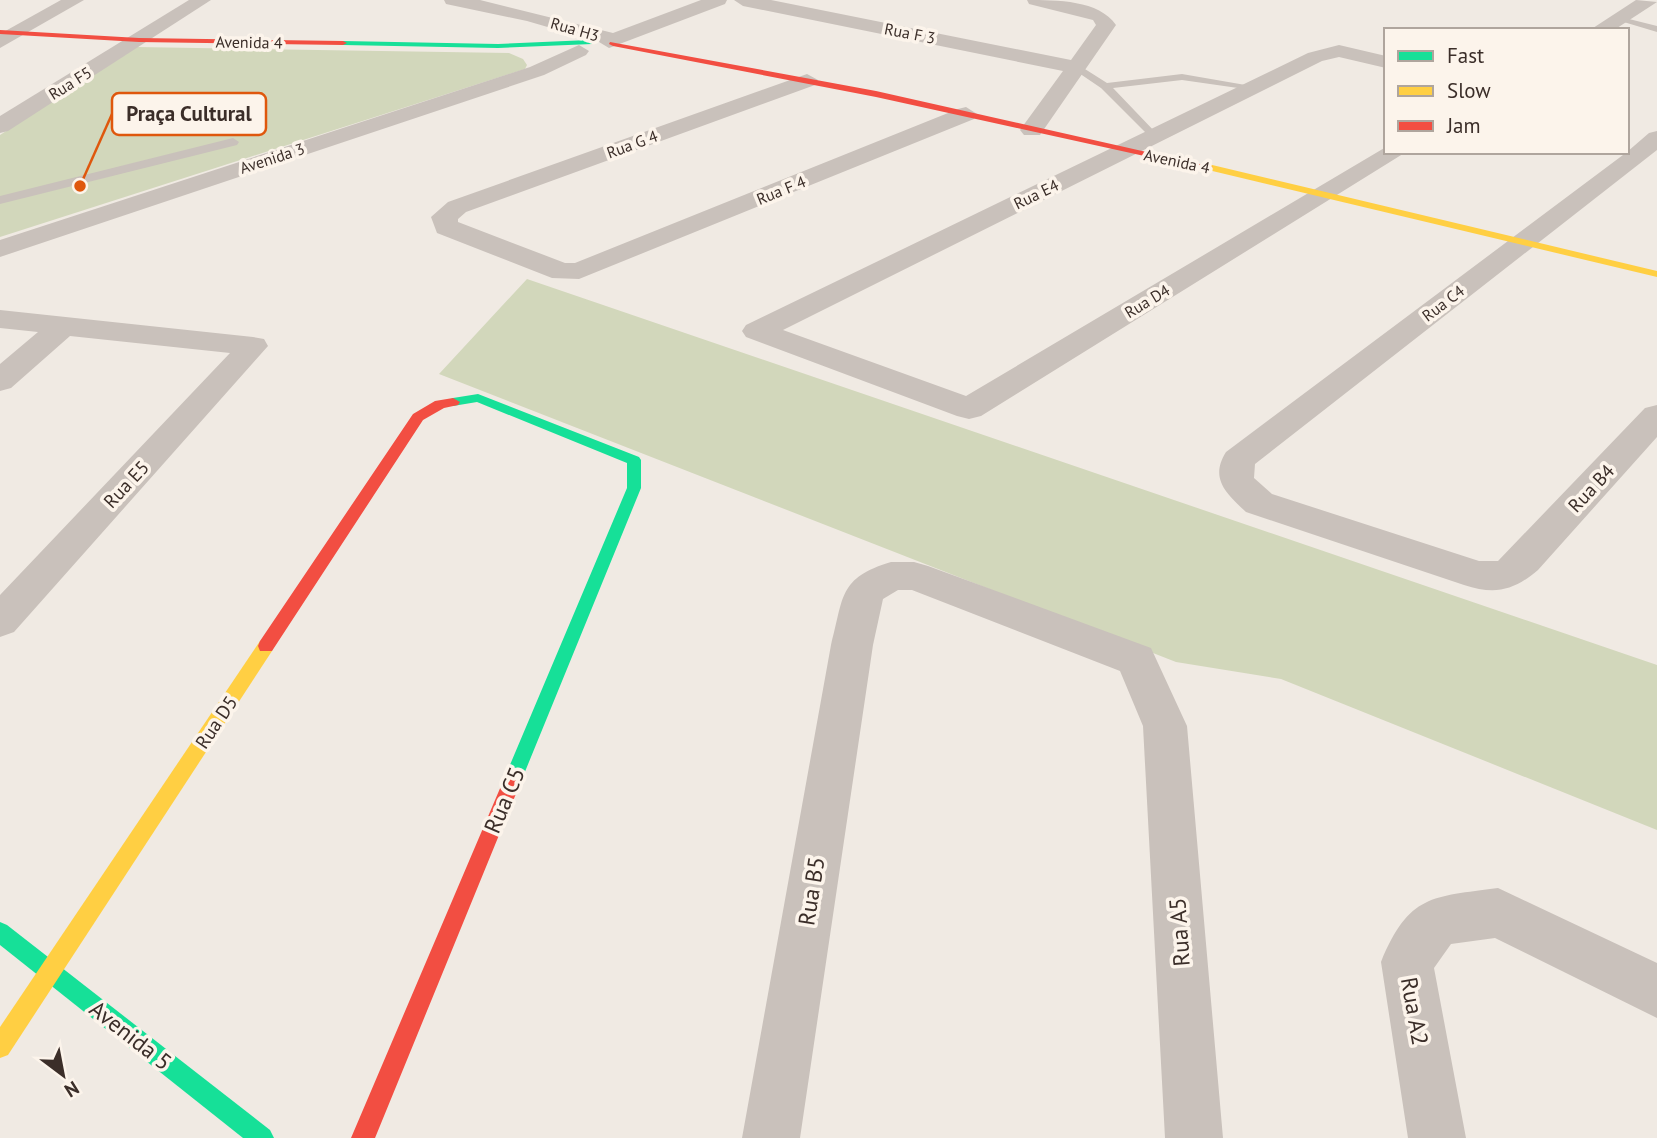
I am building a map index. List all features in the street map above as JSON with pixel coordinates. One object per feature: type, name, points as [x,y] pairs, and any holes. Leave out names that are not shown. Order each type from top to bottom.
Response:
[{"type":"street","points":[[5,36],[75,0]]},
{"type":"street","name":"Rua F5","points":[[0,126],[202,0]]},
{"type":"street","name":"Rua H3","points":[[453,0],[530,16],[597,48]]},
{"type":"street","name":"Avenida 3","points":[[0,249],[540,69],[718,0]]},
{"type":"street","name":"Rua F 3","points":[[743,0],[1077,67]]},
{"type":"street","points":[[1032,130],[1106,25],[1101,16],[1080,8],[1036,0]]},
{"type":"street","points":[[1603,28],[1649,0]]},
{"type":"street","name":"Avenida 4","points":[[5,36],[597,48],[695,58],[1326,193],[1657,274]]},
{"type":"street","name":"Avenida 4","points":[[498,46],[597,48]]},
{"type":"street","points":[[517,47],[540,69]]},
{"type":"street","name":"Rua E4","points":[[969,409],[757,331],[1315,57],[1339,51],[1384,62]]},
{"type":"street","name":"Rua G 4","points":[[457,207],[807,80]]},
{"type":"street","name":"Rua F 4","points":[[457,207],[444,217],[446,227],[562,272],[597,265],[966,114]]},
{"type":"street","name":"Rua C4","points":[[1524,560],[1506,575],[1478,575],[1259,503],[1236,482],[1238,460],[1523,242],[1647,143]]},
{"type":"street","name":"Rua D4","points":[[969,409],[1391,154]]},
{"type":"street","points":[[0,319],[62,327]]},
{"type":"street","points":[[0,381],[62,327]]},
{"type":"street","name":"Rua E5","points":[[0,621],[253,346],[62,327]]},
{"type":"street","name":"Rua C5","points":[[363,1138],[635,488],[634,460],[478,398],[440,404]]},
{"type":"street","name":"Rua D5","points":[[0,1047],[418,417],[440,404]]},
{"type":"street","name":"Rua B4","points":[[1524,560],[1657,416]]},
{"type":"street","name":"Rua B5","points":[[771,1138],[852,645],[865,591],[891,576],[914,576],[1084,638],[1136,660],[1165,726]]},
{"type":"street","name":"Rua A5","points":[[1165,726],[1194,1138]]},
{"type":"street","name":"Rua A2","points":[[1437,1138],[1407,962],[1437,921],[1498,913],[1657,991]]},
{"type":"street","name":"Avenida 5","points":[[0,932],[262,1138]]},
{"type":"lane","points":[[1619,18],[1657,29]]},
{"type":"lane","points":[[1077,67],[1105,86],[1153,136]]},
{"type":"lane","points":[[1105,86],[1182,77],[1252,88]]},
{"type":"lane","points":[[0,200],[233,142]]},
{"type":"green space","points":[[137,47],[509,53],[523,59],[527,65],[525,69],[0,237],[0,135]]},
{"type":"green space","points":[[527,279],[1657,665],[1657,830],[1281,679],[1176,662],[439,374]]},
{"type":"traffic: fast","points":[[343,43],[498,46],[589,42]]},
{"type":"traffic: fast","points":[[453,402],[478,398],[634,460],[634,488],[513,779]]},
{"type":"traffic: fast","points":[[0,932],[262,1138]]},
{"type":"traffic: slow","points":[[1208,167],[1657,274]]},
{"type":"traffic: slow","points":[[0,1047],[266,646]]},
{"type":"traffic: jam","points":[[0,32],[139,40],[343,43]]},
{"type":"traffic: jam","points":[[613,44],[876,94],[1208,167]]},
{"type":"traffic: jam","points":[[266,646],[418,417],[440,404],[453,402]]},
{"type":"traffic: jam","points":[[363,1138],[513,779]]},
{"type":"place","name":"Praça Cultural","points":[[80,186]]}]
